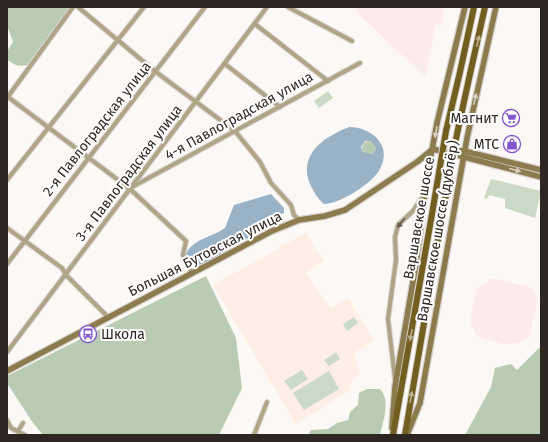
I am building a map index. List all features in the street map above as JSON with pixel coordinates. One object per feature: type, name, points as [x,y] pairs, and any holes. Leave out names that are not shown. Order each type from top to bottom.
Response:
[{"type":"main road","name":"Варшавское шоссе (дублёр)","points":[[393,435],[395,387],[416,264],[427,177],[464,7]]},
{"type":"main road","name":"Варшавское шоссе","points":[[393,435],[446,131],[474,7]]},
{"type":"main road","name":"Варшавское шоссе","points":[[406,435],[457,134],[485,7]]},
{"type":"main road","name":"Варшавское шоссе (дублёр)","points":[[406,435],[420,403],[464,153],[496,7]]},
{"type":"main road","points":[[433,149],[464,153],[541,170]]},
{"type":"main road","name":"Большая Бутовская улица","points":[[7,371],[272,231],[299,220],[325,216],[345,210],[413,165],[433,149]]},
{"type":"main road","points":[[464,153],[541,177]]},
{"type":"main road","points":[[413,165],[418,164],[425,167],[427,177]]},
{"type":"street","points":[[73,7],[8,98],[130,189],[186,241],[183,255],[192,274]]},
{"type":"street","points":[[78,7],[156,72],[236,131],[260,162],[271,183],[291,205],[294,215],[299,220]]},
{"type":"street","points":[[7,180],[47,127],[144,7]]},
{"type":"street","name":"2-я Павлоградская улица","points":[[7,264],[205,7]]},
{"type":"street","name":"3-я Павлоградская улица","points":[[7,352],[268,7]]},
{"type":"street","points":[[288,7],[352,41]]},
{"type":"street","points":[[255,24],[328,81]]},
{"type":"street","name":"4-я Павлоградская улица","points":[[130,189],[360,63]]},
{"type":"street","points":[[225,64],[280,107]]},
{"type":"street","points":[[395,387],[388,319],[396,260],[395,237],[398,225],[413,211],[425,193]]},
{"type":"street","points":[[7,228],[62,268],[66,276],[109,318]]},
{"type":"street","points":[[254,435],[267,402]]},
{"type":"street","points":[[7,420],[11,428],[25,435]]},
{"type":"street","points":[[18,431],[24,423]]},
{"type":"shaded area","points":[[355,7],[444,7],[441,25],[436,25],[425,77],[360,15]]},
{"type":"shaded area","points":[[306,233],[324,261],[305,273],[331,308],[348,298],[374,340],[354,353],[360,373],[350,383],[350,390],[296,424],[213,285]]},
{"type":"shaded area","points":[[492,278],[532,288],[538,300],[529,337],[520,343],[502,344],[478,337],[470,324],[476,289]]},
{"type":"green space","points":[[7,7],[70,7],[27,65],[19,66],[8,60],[7,51],[13,42],[7,26]]},
{"type":"green space","points":[[328,91],[333,98],[319,108],[314,101]]},
{"type":"green space","points":[[369,141],[374,143],[376,148],[374,153],[369,155],[364,153],[362,148],[364,143]]},
{"type":"green space","points":[[491,179],[541,191],[535,218],[505,208],[505,199],[489,195],[487,199],[484,198]]},
{"type":"green space","points":[[206,276],[236,338],[242,388],[219,435],[43,435],[33,423],[7,383],[7,376]]},
{"type":"green space","points":[[354,317],[358,323],[347,331],[343,324]]},
{"type":"green space","points":[[541,346],[541,435],[465,435],[491,387],[495,368],[511,364],[517,370]]},
{"type":"green space","points":[[336,352],[340,359],[329,366],[324,360]]},
{"type":"green space","points":[[302,370],[308,379],[291,390],[284,381]]},
{"type":"green space","points":[[329,371],[339,389],[304,410],[293,393]]},
{"type":"green space","points":[[367,389],[380,389],[385,399],[386,405],[380,435],[308,435],[311,430],[328,429],[337,423],[348,420],[350,412],[358,405],[359,393]]},
{"type":"water","points":[[349,127],[365,130],[372,134],[382,145],[384,152],[383,160],[376,175],[355,192],[347,197],[324,204],[314,192],[310,184],[307,173],[308,164],[310,155],[316,148],[340,131]],"holes":[[[365,141],[371,141],[376,150],[372,154],[363,152],[361,147]]]},
{"type":"water","points":[[271,194],[284,208],[284,213],[264,222],[249,238],[239,242],[219,256],[198,266],[191,266],[185,257],[188,251],[197,242],[225,228],[234,205]]},
{"type":"place","name":"Магнит","points":[[511,118]]},
{"type":"place","name":"МТС","points":[[512,144]]},
{"type":"place","name":"Школа","points":[[88,334]]}]
